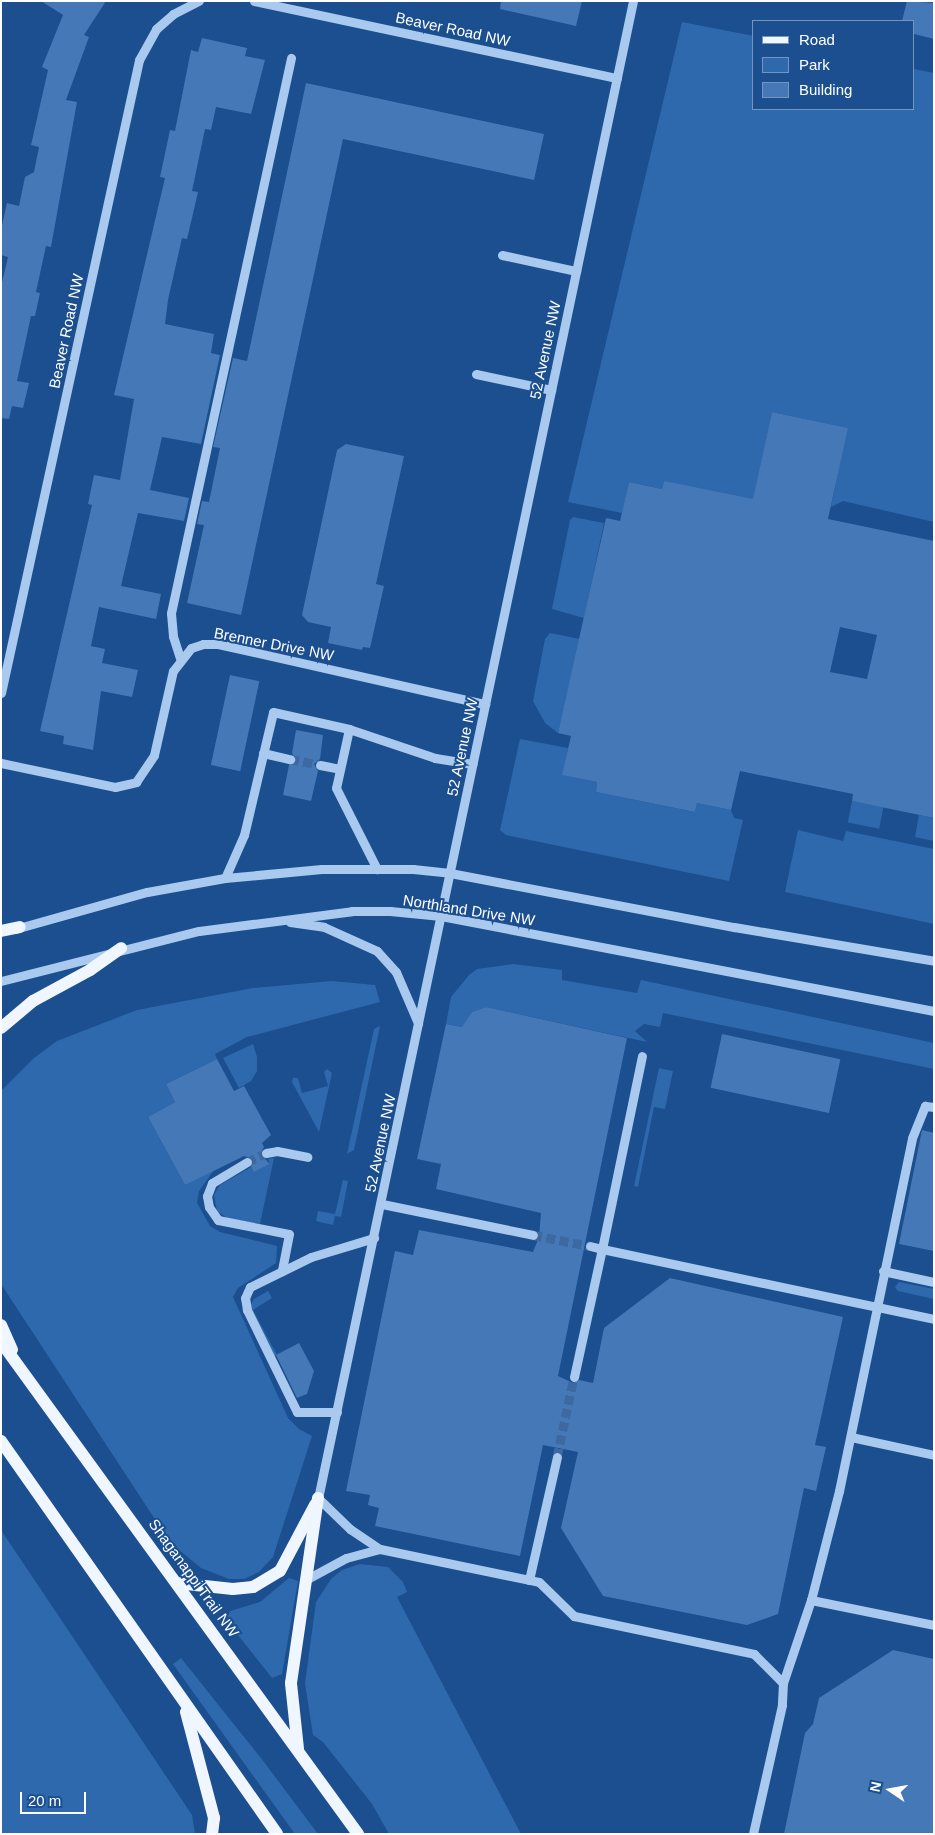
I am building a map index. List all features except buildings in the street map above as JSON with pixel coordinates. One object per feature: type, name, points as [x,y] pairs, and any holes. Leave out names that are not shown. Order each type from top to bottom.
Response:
[{"type":"main road","points":[[1,931],[20,927]]},
{"type":"main road","points":[[1,1028],[32,1001],[90,970],[121,948]]},
{"type":"main road","points":[[1,1325],[20,1368]]},
{"type":"main road","name":"Shaganappi Trail NW","points":[[1,1342],[358,1834]]},
{"type":"main road","points":[[1,1441],[277,1834]]},
{"type":"main road","points":[[177,1583],[233,1589],[253,1587],[280,1571],[318,1498]]},
{"type":"main road","points":[[298,1749],[291,1683],[309,1578],[318,1498]]},
{"type":"main road","points":[[184,1704],[214,1818],[212,1834]]},
{"type":"street","name":"Beaver Road NW","points":[[1,693],[139,60],[156,29],[173,14],[199,1]]},
{"type":"street","name":"Beaver Road NW","points":[[254,1],[617,78]]},
{"type":"street","name":"52 Avenue NW","points":[[318,1498],[382,1204],[418,1023],[633,1]]},
{"type":"street","points":[[1,763],[116,787],[136,782],[154,755],[173,671],[180,658],[173,636],[171,613],[291,58]]},
{"type":"street","points":[[502,255],[576,272]]},
{"type":"street","points":[[476,374],[551,390]]},
{"type":"street","name":"Brenner Drive NW","points":[[180,658],[191,648],[218,644],[485,704]]},
{"type":"street","points":[[225,878],[244,835],[274,712],[349,729],[436,758],[473,764]]},
{"type":"street","points":[[349,729],[336,788],[377,868]]},
{"type":"street","points":[[263,753],[290,759]]},
{"type":"street","points":[[320,765],[340,769]]},
{"type":"street","name":"Northland Drive NW","points":[[1,935],[20,927],[138,894],[225,878],[322,869],[377,868],[450,872],[734,928],[934,961]]},
{"type":"street","name":"Northland Drive NW","points":[[1,981],[121,948],[199,931],[352,911],[441,916],[934,1011]]},
{"type":"street","points":[[280,920],[324,927],[377,951],[396,972],[418,1023]]},
{"type":"street","points":[[574,1377],[642,1056]]},
{"type":"street","points":[[753,1834],[782,1705],[783,1683],[811,1600],[851,1437],[876,1305],[912,1138],[934,1097]]},
{"type":"street","points":[[266,1153],[277,1151],[307,1157]]},
{"type":"street","points":[[247,1162],[212,1183],[207,1196],[212,1214],[218,1220],[290,1236],[282,1272]]},
{"type":"street","points":[[382,1204],[533,1235]]},
{"type":"street","points":[[337,1412],[302,1414],[294,1408],[244,1304],[250,1286],[311,1257],[374,1238]]},
{"type":"street","points":[[590,1246],[876,1305],[934,1319]]},
{"type":"street","points":[[883,1271],[934,1282]]},
{"type":"street","points":[[851,1437],[934,1455]]},
{"type":"street","points":[[529,1580],[557,1457]]},
{"type":"street","points":[[318,1498],[350,1529],[380,1549],[540,1582],[574,1616],[754,1654],[783,1683]]},
{"type":"street","points":[[309,1578],[346,1558],[380,1549]]},
{"type":"street","points":[[811,1600],[934,1626]]},
{"type":"green space","points":[[682,22],[752,36],[752,110],[915,110],[915,69],[934,73],[934,522],[843,501],[831,507],[847,428],[772,412],[756,488],[786,516],[664,481],[662,489],[629,482],[622,513],[568,502]]},
{"type":"green space","points":[[573,517],[604,523],[584,618],[552,609],[570,520]]},
{"type":"green space","points":[[550,633],[580,639],[558,733],[545,723],[533,701],[545,639]]},
{"type":"green space","points":[[520,739],[568,748],[563,775],[597,782],[596,792],[695,812],[697,803],[731,810],[734,818],[743,820],[729,881],[506,835],[500,830]]},
{"type":"green space","points":[[852,801],[883,807],[879,829],[848,823]]},
{"type":"green space","points":[[919,815],[934,818],[934,841],[915,837]]},
{"type":"green space","points":[[798,830],[843,841],[846,831],[934,849],[934,924],[785,892]]},
{"type":"green space","points":[[513,964],[562,970],[562,980],[637,993],[641,980],[934,1043],[934,1069],[663,1013],[660,1027],[644,1024],[635,1031],[647,1042],[486,1007],[472,1012],[463,1027],[446,1024],[451,997],[469,975],[477,969]]},
{"type":"green space","points":[[332,981],[375,985],[380,1002],[247,1037],[215,1054],[217,1059],[166,1084],[175,1102],[148,1117],[185,1185],[214,1170],[199,1191],[197,1203],[210,1226],[220,1232],[277,1246],[276,1263],[238,1288],[233,1297],[288,1418],[299,1429],[312,1436],[273,1557],[259,1572],[244,1579],[229,1579],[201,1568],[178,1549],[160,1527],[1,1284],[1,1091],[34,1058],[57,1041],[137,1010],[253,988]]},
{"type":"green space","points":[[380,1026],[354,1150],[347,1154],[374,1029]]},
{"type":"green space","points":[[253,1044],[257,1057],[257,1071],[251,1081],[239,1088],[223,1058]]},
{"type":"green space","points":[[659,1068],[673,1071],[665,1109],[654,1107],[638,1187],[634,1186]]},
{"type":"green space","points":[[327,1069],[332,1073],[319,1132],[292,1082],[293,1078],[298,1078],[302,1093],[328,1086],[324,1072]]},
{"type":"green space","points":[[274,1158],[260,1224],[227,1218],[217,1211],[214,1195],[220,1185],[251,1167],[254,1172],[270,1164],[268,1159]]},
{"type":"green space","points":[[343,1180],[348,1181],[341,1217],[335,1216],[333,1225],[316,1221],[318,1211],[335,1214]]},
{"type":"green space","points":[[899,1282],[934,1289],[934,1299],[898,1291],[895,1287]]},
{"type":"green space","points":[[268,1291],[272,1298],[253,1310],[277,1355],[273,1357],[250,1306],[254,1299]]},
{"type":"green space","points":[[1,1530],[192,1815],[195,1834],[1,1834]]},
{"type":"green space","points":[[360,1564],[388,1567],[403,1582],[407,1592],[397,1597],[521,1834],[389,1834],[372,1804],[323,1742],[313,1735],[305,1683],[316,1602],[331,1579],[342,1570]]},
{"type":"green space","points":[[289,1578],[298,1581],[282,1674],[272,1678],[226,1620],[230,1611],[260,1602]]},
{"type":"green space","points":[[181,1658],[264,1762],[318,1834],[295,1834],[173,1664]]},
{"type":"tunnel","points":[[290,759],[320,765]]},
{"type":"tunnel","points":[[247,1162],[266,1153]]},
{"type":"tunnel","points":[[533,1235],[590,1246]]},
{"type":"tunnel","points":[[557,1457],[574,1377]]}]
